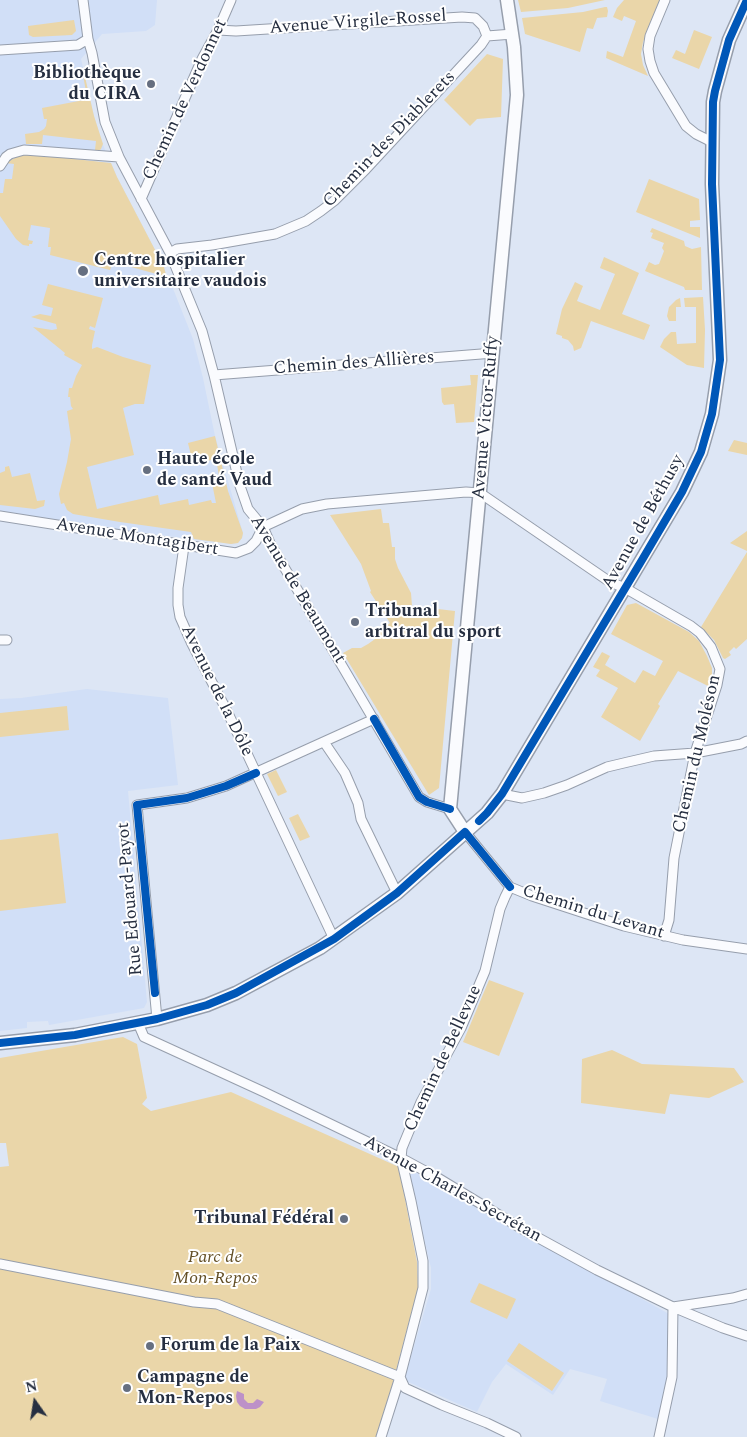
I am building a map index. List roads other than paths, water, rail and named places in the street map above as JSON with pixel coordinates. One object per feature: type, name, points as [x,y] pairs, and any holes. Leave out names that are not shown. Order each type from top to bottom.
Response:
[{"type":"street","name":"Avenue de Beaumont","points":[[83,0],[88,39],[105,122],[119,157],[170,253],[202,331],[240,486],[248,509],[263,527],[270,543],[419,797],[427,802],[450,809]]},
{"type":"street","name":"Chemin de Verdonnet","points":[[141,199],[202,59],[218,30],[231,0]]},
{"type":"street","name":"Avenue Victor-Ruffy","points":[[450,809],[517,95],[507,0]]},
{"type":"street","points":[[665,0],[650,36],[648,48],[650,61],[654,73],[686,126],[696,134],[712,142]]},
{"type":"street","name":"Avenue de Béthusy","points":[[0,1043],[75,1035],[157,1019],[207,1005],[236,993],[334,939],[398,893],[487,813],[502,794],[682,492],[700,452],[712,414],[720,360],[712,184],[713,109],[715,91],[729,40],[747,0]]},
{"type":"street","name":"Avenue Virgile-Rossel","points":[[218,30],[277,29],[462,17],[475,18],[483,26],[487,36]]},
{"type":"street","points":[[487,36],[512,34]]},
{"type":"street","name":"Chemin des Diablerets","points":[[170,253],[177,249],[275,234],[306,221],[321,211],[366,168],[468,60],[487,36]]},
{"type":"street","points":[[0,50],[78,45],[88,39]]},
{"type":"street","points":[[0,166],[10,154],[24,150],[119,157]]},
{"type":"street","name":"Chemin des Allières","points":[[214,375],[494,353]]},
{"type":"street","points":[[263,527],[302,509],[327,504],[466,492],[480,493]]},
{"type":"street","name":"Chemin du Moléson","points":[[480,493],[610,582],[625,588],[692,626],[704,637],[715,654],[720,669],[719,676],[695,754],[674,858],[668,920],[664,936]]},
{"type":"street","name":"Avenue Montagibert","points":[[0,516],[236,553],[249,548],[256,541],[263,527]]},
{"type":"street","name":"Avenue de la Dôle","points":[[184,546],[178,588],[180,617],[227,711],[334,939]]},
{"type":"street","points":[[256,773],[374,719]]},
{"type":"street","points":[[502,794],[522,798],[567,785],[607,767],[654,756],[695,754],[747,741]]},
{"type":"street","points":[[324,742],[345,773],[358,803],[361,819],[398,893]]},
{"type":"street","name":"Rue Edouard-Payot","points":[[157,1019],[137,804],[187,798],[226,786],[256,773]]},
{"type":"street","points":[[450,809],[465,832]]},
{"type":"street","name":"Chemin du Levant","points":[[465,832],[510,887],[624,926],[664,936],[747,949]]},
{"type":"street","name":"Chemin de Bellevue","points":[[380,1437],[400,1377],[422,1288],[422,1261],[401,1158],[402,1148],[421,1102],[461,1028],[485,971],[500,909],[510,887]]},
{"type":"street","name":"Avenue Charles-Secrétan","points":[[138,1023],[144,1038],[264,1092],[401,1158],[597,1270],[673,1307],[747,1336]]},
{"type":"street","points":[[0,1264],[194,1302],[217,1304],[400,1377],[404,1388],[516,1437]]},
{"type":"street","points":[[658,1437],[672,1378],[673,1307],[733,1298],[747,1294]]},
{"type":"place","name":"Bibliothèque du CIRA","points":[[151,84]]},
{"type":"place","name":"Centre hospitalier universitaire vaudois","points":[[83,271]]},
{"type":"place","name":"Haute école de santé Vaud","points":[[147,470]]},
{"type":"place","name":"Tribunal arbitral du sport","points":[[355,622]]},
{"type":"place","name":"Tribunal Fédéral","points":[[344,1219]]},
{"type":"place","name":"Forum de la Paix","points":[[150,1346]]},
{"type":"place","name":"Campagne de Mon-Repos","points":[[127,1388]]},
{"type":"park label","name":"Parc de Mon-Repos","points":[[215,1268]]}]
